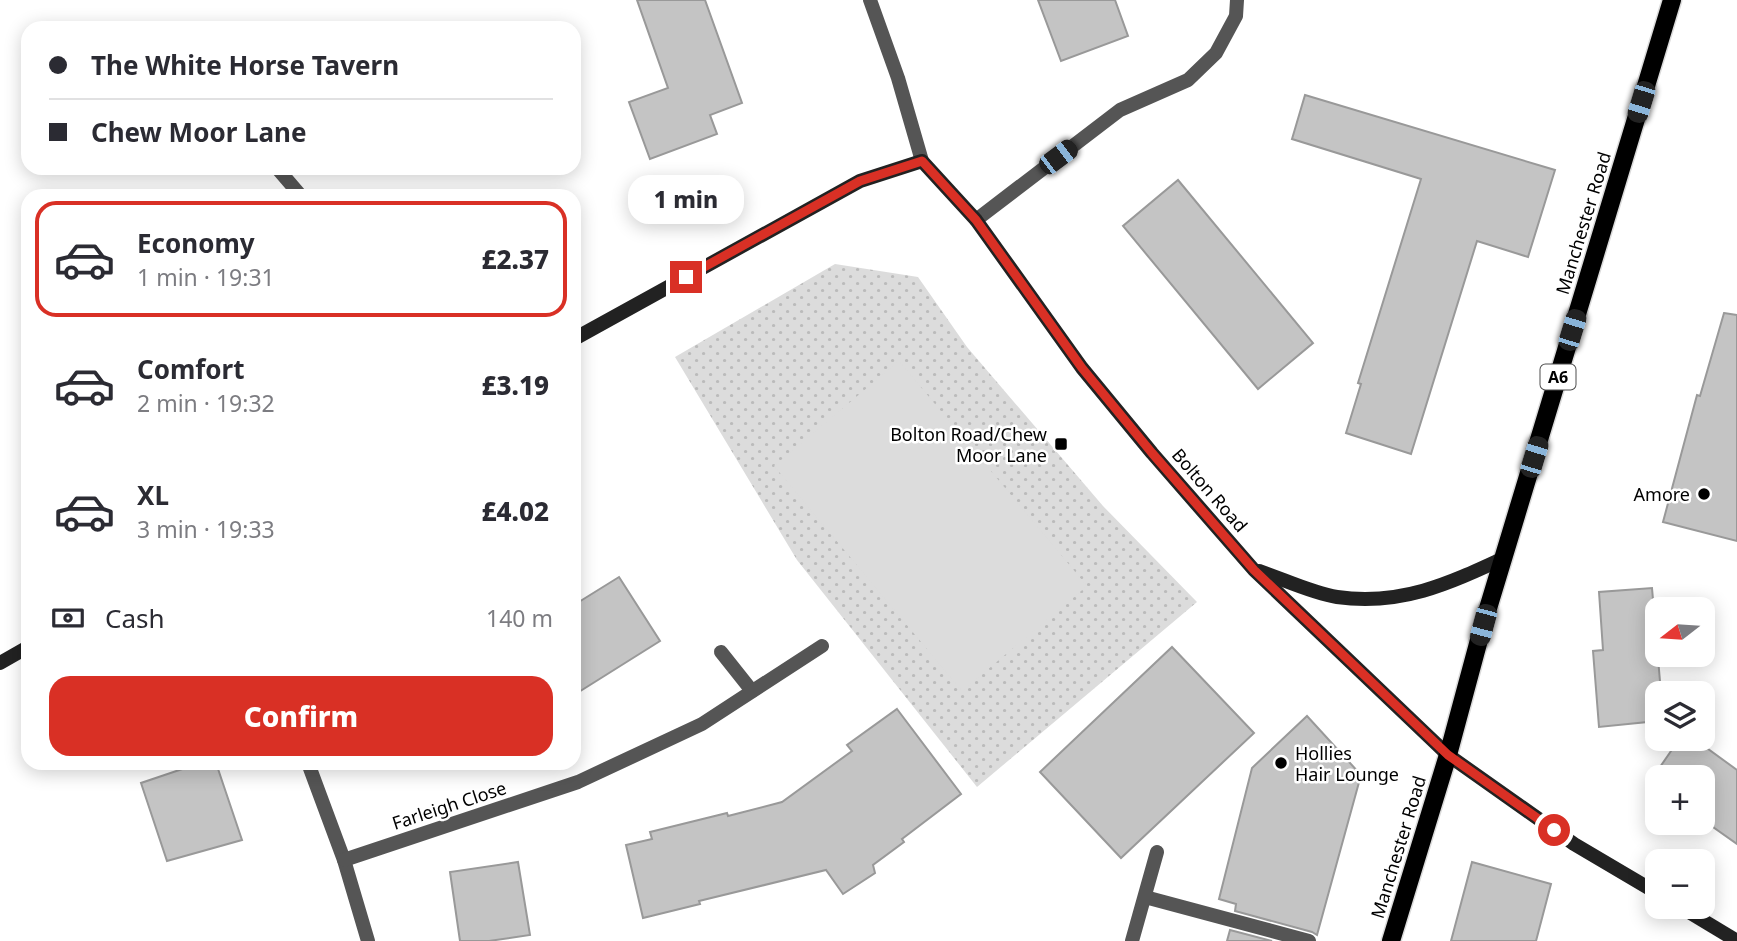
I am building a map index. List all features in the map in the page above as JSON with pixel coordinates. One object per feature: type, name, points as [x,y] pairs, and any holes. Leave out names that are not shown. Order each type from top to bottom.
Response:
[{"type":"main road","name":"Manchester Road","points":[[1391,941],[1672,0]]},
{"type":"street","name":"Bolton Road","points":[[870,0],[898,78],[922,161],[976,220],[1082,368],[1254,570],[1448,755],[1574,844],[1645,886]]},
{"type":"street","points":[[976,220],[1119,110],[1188,80],[1216,53],[1236,16],[1237,0]]},
{"type":"street","points":[[581,335],[860,181],[922,161]]},
{"type":"street","points":[[283,175],[295,189]]},
{"type":"street","points":[[1254,570],[1335,597],[1373,598],[1420,593],[1504,558]]},
{"type":"street","name":"Farleigh Close","points":[[344,860],[578,782],[702,724],[822,646]]},
{"type":"street","points":[[0,663],[21,651]]},
{"type":"street","points":[[722,652],[752,691]]},
{"type":"street","points":[[311,770],[344,860],[368,941]]},
{"type":"street","points":[[1132,941],[1157,852]]},
{"type":"street","points":[[1145,897],[1309,941]]},
{"type":"street","points":[[1701,919],[1737,941]]},
{"type":"shaded area","points":[[835,264],[918,277],[967,347],[1103,506],[1197,602],[977,787],[797,560],[675,357]]},
{"type":"shaded area","points":[[899,361],[1087,586],[962,691],[774,466]]},
{"type":"building","points":[[637,0],[705,0],[742,103],[710,115],[717,134],[650,159],[629,102],[668,88]]},
{"type":"building","points":[[1038,0],[1115,0],[1128,36],[1061,61]]},
{"type":"building","points":[[1305,95],[1555,170],[1528,257],[1477,241],[1411,454],[1346,433],[1361,384],[1358,383],[1421,179],[1292,139]]},
{"type":"building","points":[[1178,180],[1313,343],[1258,389],[1123,226]]},
{"type":"building","points":[[1724,313],[1737,315],[1737,541],[1663,522],[1697,395],[1700,396]]},
{"type":"building","points":[[619,577],[660,641],[581,691],[581,601]]},
{"type":"building","points":[[1652,588],[1653,597],[1645,597],[1645,667],[1659,667],[1660,681],[1645,681],[1645,722],[1599,727],[1593,651],[1603,650],[1599,592]]},
{"type":"building","points":[[1172,647],[1254,733],[1121,858],[1040,772]]},
{"type":"building","points":[[897,709],[961,794],[873,865],[875,873],[843,894],[826,870],[699,901],[700,904],[643,918],[626,845],[652,839],[650,832],[782,802],[852,751],[847,745]]},
{"type":"building","points":[[1307,716],[1361,775],[1317,935],[1235,911],[1236,904],[1219,899],[1252,768]]},
{"type":"building","points":[[1671,751],[1711,751],[1737,770],[1737,844],[1715,828],[1715,765],[1661,765]]},
{"type":"building","points":[[179,770],[218,770],[242,840],[167,861],[141,783]]},
{"type":"building","points":[[518,862],[530,935],[489,941],[460,941],[450,872]]},
{"type":"building","points":[[1472,862],[1551,884],[1536,941],[1451,941]]},
{"type":"building","points":[[1230,930],[1272,941],[1227,941]]},
{"type":"place","name":"Bolton Road/Chew Moor Lane","points":[[1061,444]]},
{"type":"place","name":"Amore","points":[[1704,494]]},
{"type":"place","name":"Hollies Hair Lounge","points":[[1281,763]]},
{"type":"route","points":[[686,277],[860,181],[922,161],[976,220],[1082,368],[1254,570],[1448,755],[1554,830]]}]
